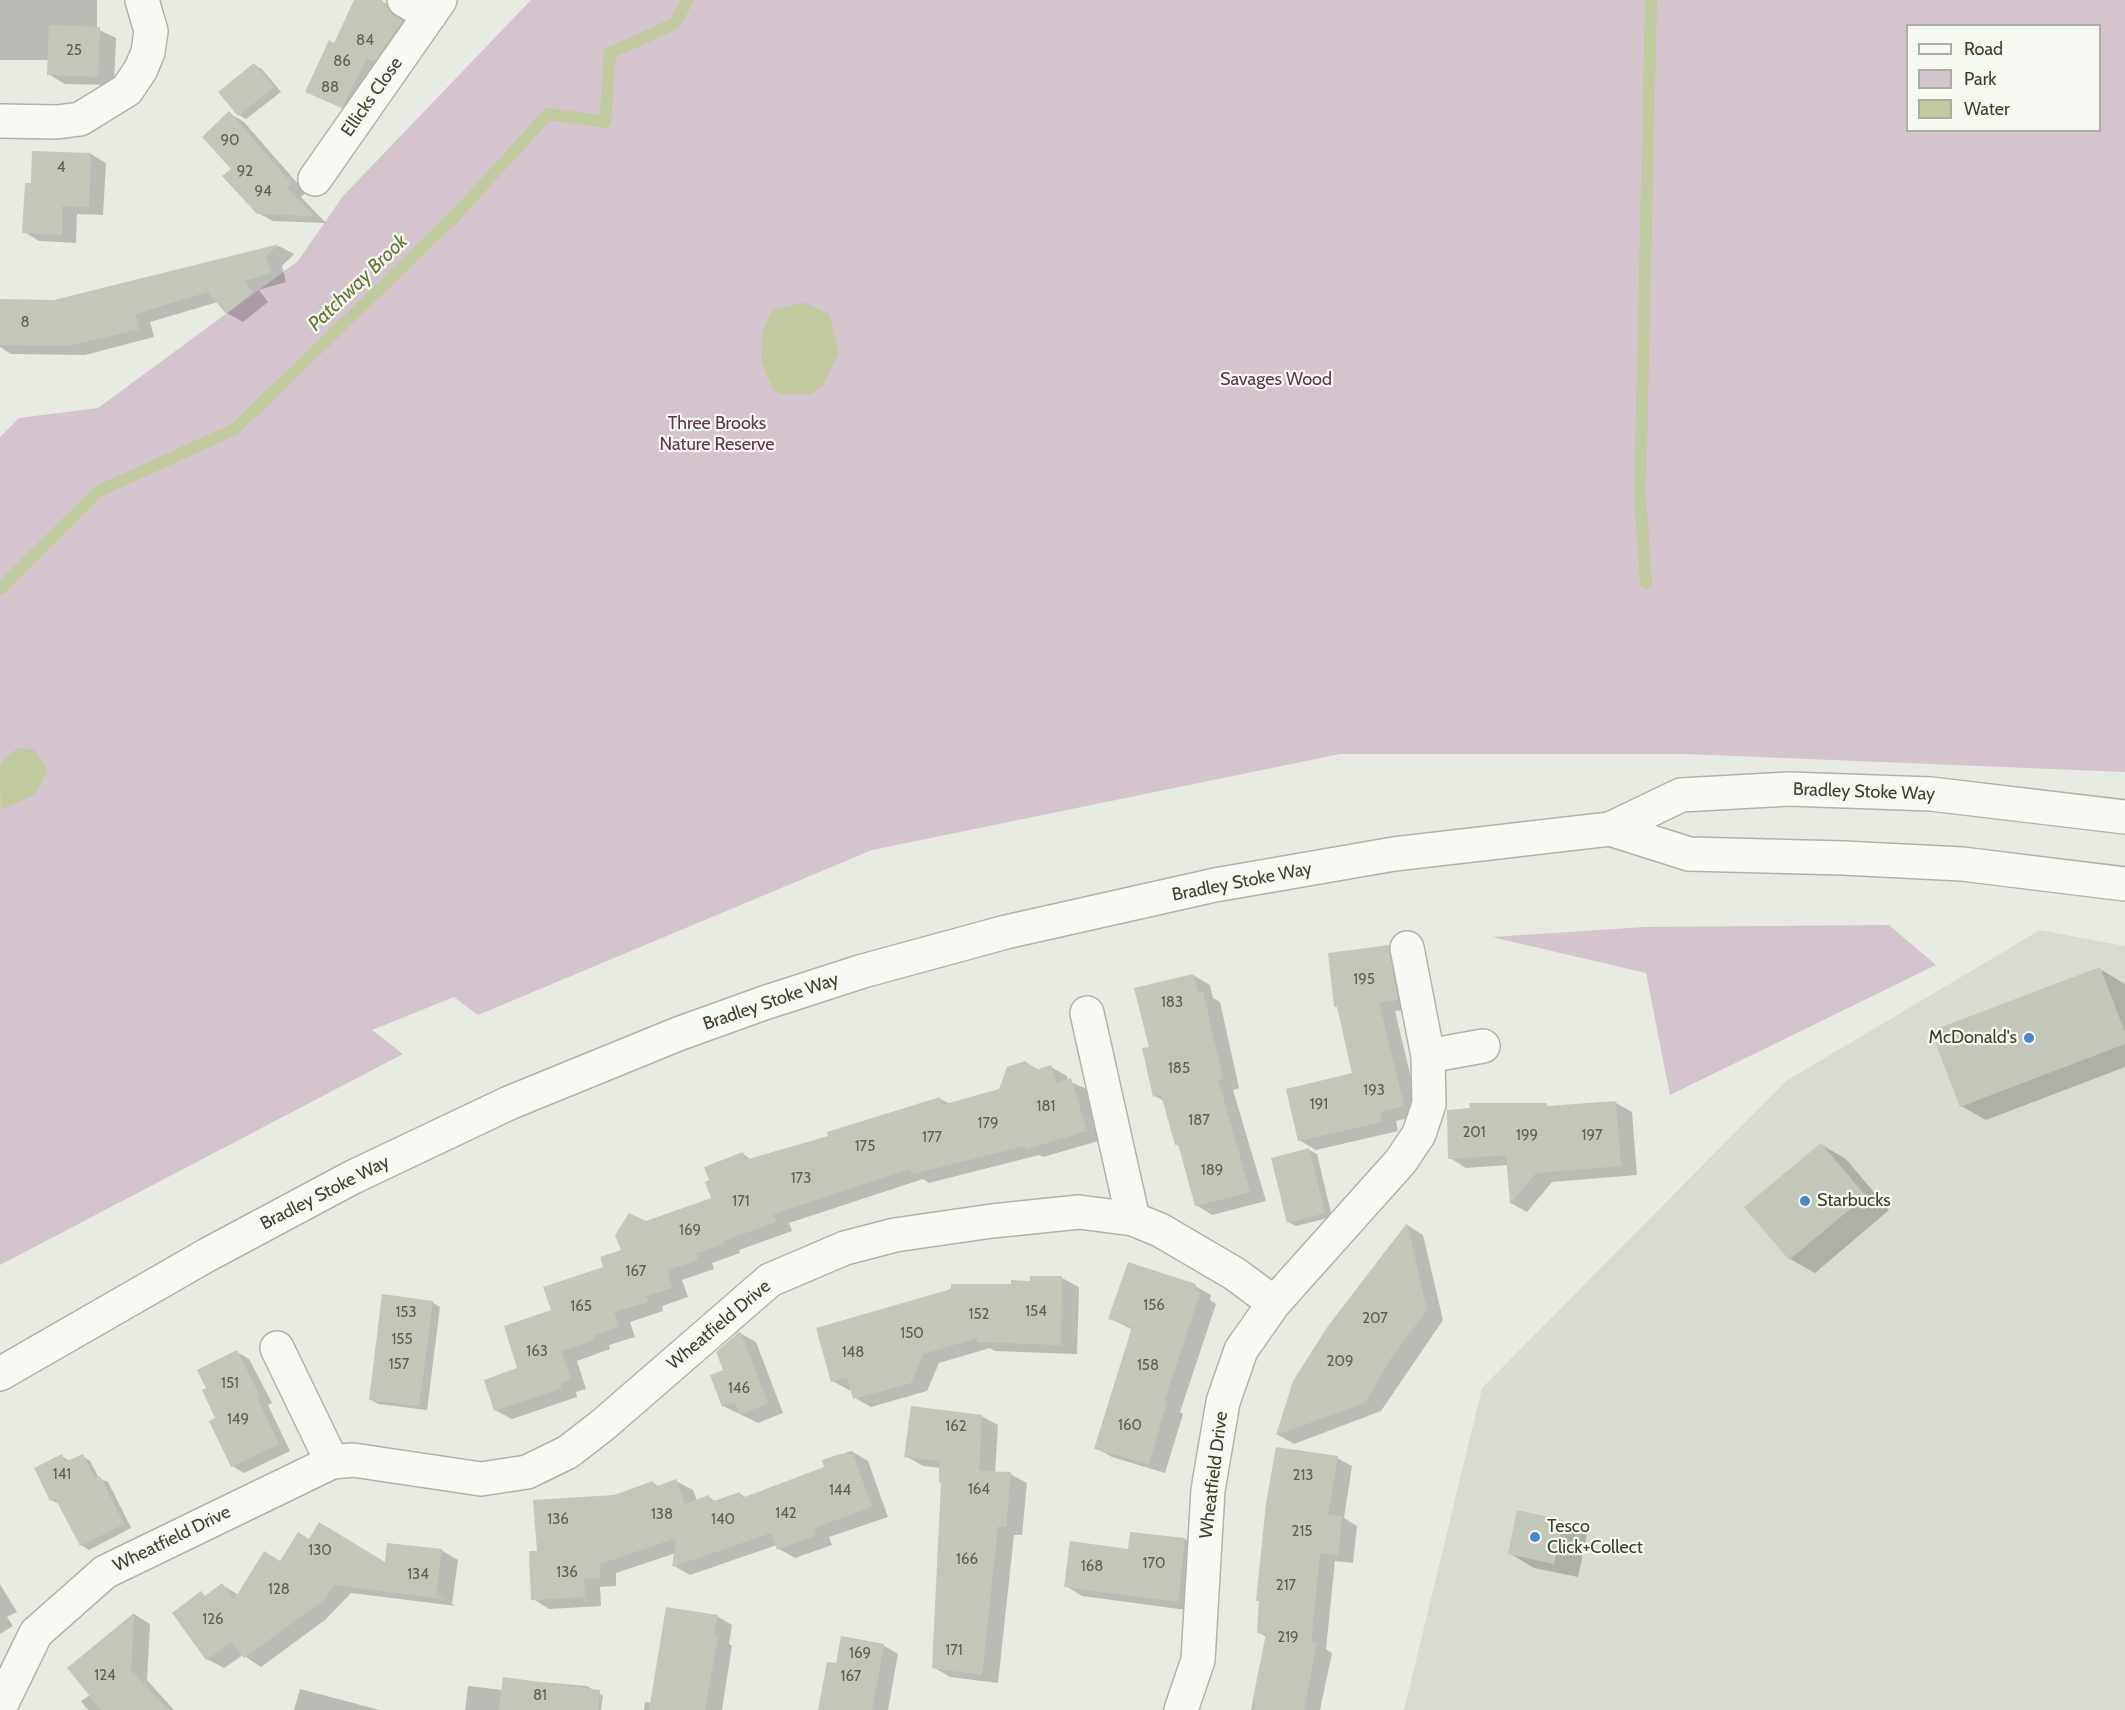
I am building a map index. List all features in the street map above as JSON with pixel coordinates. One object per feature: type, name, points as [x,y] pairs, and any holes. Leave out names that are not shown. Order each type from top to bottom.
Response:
[{"type":"street","points":[[0,121],[57,122],[80,119],[127,90],[141,69],[148,52],[150,32],[142,0]]},
{"type":"street","name":"Ellicks Close","points":[[315,180],[424,5]]},
{"type":"street","name":"Bradley Stoke Way","points":[[0,1374],[207,1255],[353,1176],[509,1102],[678,1034],[764,1003],[863,971],[1006,932],[1215,885],[1394,854],[1610,829],[1681,795],[1789,789],[1931,794],[2125,817]]},
{"type":"street","name":"Bradley Stoke Way","points":[[1610,829],[1689,854],[1962,864],[2125,884]]},
{"type":"street","name":"Wheatfield Drive","points":[[1181,1710],[1198,1660],[1208,1490],[1223,1402],[1241,1350],[1274,1303],[1401,1161],[1419,1134],[1429,1104],[1428,1056],[1407,948]]},
{"type":"street","points":[[1087,1012],[1133,1219]]},
{"type":"street","points":[[1428,1056],[1483,1046]]},
{"type":"street","name":"Wheatfield Drive","points":[[0,1707],[36,1633],[105,1572],[332,1462],[353,1460],[481,1479],[527,1472],[568,1452],[604,1424],[770,1280],[845,1248],[895,1235],[1079,1212],[1133,1219],[1160,1230],[1226,1268],[1274,1303]]},
{"type":"street","points":[[277,1348],[332,1462]]},
{"type":"shaded area","points":[[2040,930],[2125,946],[2125,1710],[1404,1710],[1482,1388],[1786,1081]]},
{"type":"green space","name":"Savages Wood","points":[[531,0],[2125,0],[2125,772],[1686,754],[1340,754],[872,850],[478,1015],[454,997],[372,1030],[403,1054],[0,1265],[0,437],[19,418],[98,408],[298,261],[343,196]]},
{"type":"green space","points":[[1889,925],[1936,965],[1670,1095],[1646,973],[1492,937],[1644,927]]},
{"type":"water","points":[[803,302],[829,314],[839,353],[823,385],[811,394],[782,394],[774,391],[761,362],[762,332],[772,311]]},
{"type":"water","points":[[18,748],[35,750],[48,771],[34,795],[1,810],[0,766],[4,758]]},
{"type":"building","points":[[354,0],[382,0],[394,16],[403,21],[374,61],[367,58],[342,108],[305,92],[329,40],[334,43]]},
{"type":"building","points":[[49,25],[100,27],[98,77],[47,75]]},
{"type":"building","points":[[254,63],[274,87],[238,116],[218,92]]},
{"type":"building","points":[[229,111],[292,184],[287,188],[314,216],[257,214],[222,176],[231,169],[202,137]]},
{"type":"building","points":[[32,151],[91,153],[89,207],[62,206],[62,235],[22,233],[25,183],[31,183]]},
{"type":"building","points":[[279,244],[266,256],[271,273],[244,281],[253,292],[226,314],[208,292],[135,314],[139,329],[69,346],[0,345],[0,299],[54,300]]},
{"type":"building","points":[[1389,945],[1398,1000],[1379,1002],[1404,1106],[1380,1112],[1382,1122],[1298,1141],[1286,1089],[1352,1073],[1337,1007],[1334,1007],[1328,953]]},
{"type":"building","name":"McDonald's","points":[[2100,967],[2125,1032],[2125,1044],[1960,1107],[1931,1031]]},
{"type":"building","points":[[1193,974],[1198,992],[1203,991],[1223,1079],[1218,1080],[1250,1192],[1195,1206],[1178,1144],[1175,1145],[1161,1095],[1153,1097],[1142,1048],[1149,1047],[1134,988]]},
{"type":"building","points":[[1025,1061],[1036,1070],[1051,1065],[1056,1083],[1071,1078],[1087,1131],[1026,1149],[1025,1146],[912,1174],[910,1169],[773,1214],[776,1222],[723,1241],[724,1244],[696,1253],[698,1260],[667,1270],[672,1288],[646,1296],[648,1302],[614,1312],[619,1327],[593,1336],[595,1340],[561,1351],[571,1380],[560,1383],[562,1388],[494,1411],[484,1380],[517,1368],[504,1326],[551,1310],[543,1287],[603,1267],[600,1257],[621,1250],[615,1235],[629,1213],[646,1221],[711,1198],[705,1182],[709,1180],[704,1167],[743,1152],[745,1160],[828,1136],[827,1132],[940,1097],[942,1105],[999,1089],[1007,1067]]},
{"type":"building","points":[[1616,1101],[1621,1166],[1536,1173],[1510,1204],[1506,1155],[1448,1159],[1447,1110],[1470,1108],[1469,1103],[1547,1103],[1547,1106]]},
{"type":"building","name":"Starbucks","points":[[1821,1143],[1866,1196],[1789,1260],[1744,1207]]},
{"type":"building","points":[[1309,1148],[1325,1213],[1287,1223],[1271,1158]]},
{"type":"building","points":[[1407,1223],[1427,1310],[1389,1361],[1365,1403],[1276,1435],[1293,1381],[1328,1326]]},
{"type":"building","points":[[1128,1262],[1196,1284],[1194,1290],[1200,1293],[1164,1402],[1167,1403],[1149,1464],[1094,1449],[1132,1327],[1108,1319]]},
{"type":"building","points":[[1030,1276],[1062,1276],[1061,1345],[977,1342],[977,1338],[923,1354],[911,1383],[853,1399],[847,1377],[831,1382],[816,1328],[951,1289],[951,1284],[1011,1284],[1011,1280],[1030,1281]]},
{"type":"building","points":[[382,1294],[433,1301],[419,1406],[369,1400]]},
{"type":"building","points":[[740,1331],[768,1403],[740,1415],[735,1402],[722,1407],[710,1375],[723,1370],[716,1352]]},
{"type":"building","points":[[237,1350],[260,1396],[257,1398],[279,1444],[231,1467],[209,1421],[215,1418],[202,1390],[206,1388],[197,1370]]},
{"type":"building","points":[[911,1406],[982,1415],[979,1471],[1011,1472],[1006,1527],[998,1526],[982,1675],[932,1668],[941,1483],[939,1483],[939,1461],[904,1457]]},
{"type":"building","points":[[1276,1447],[1338,1456],[1328,1515],[1342,1516],[1338,1555],[1320,1553],[1311,1642],[1317,1643],[1304,1710],[1254,1710],[1256,1704],[1252,1703],[1266,1634],[1257,1633],[1259,1601],[1256,1601],[1266,1503]]},
{"type":"building","points":[[62,1454],[65,1462],[83,1454],[95,1479],[100,1476],[124,1524],[80,1546],[55,1498],[50,1501],[34,1468]]},
{"type":"building","points":[[840,1454],[853,1454],[872,1507],[814,1528],[816,1535],[777,1550],[771,1533],[672,1567],[676,1538],[600,1564],[600,1578],[584,1579],[585,1597],[531,1600],[529,1551],[537,1551],[533,1500],[614,1495],[653,1481],[655,1487],[676,1479],[685,1504],[709,1495],[711,1502],[740,1492],[742,1498],[824,1467],[822,1460]]},
{"type":"building","name":"Tesco Click+Collect","points":[[1517,1510],[1563,1520],[1554,1564],[1508,1554]]},
{"type":"building","points":[[319,1522],[385,1562],[387,1543],[442,1549],[436,1594],[445,1599],[334,1585],[324,1600],[244,1658],[232,1642],[206,1660],[172,1613],[201,1591],[205,1596],[222,1583],[234,1600],[264,1551],[280,1561],[298,1532],[309,1539]]},
{"type":"building","points":[[1130,1532],[1185,1538],[1178,1602],[1064,1587],[1070,1541],[1128,1549]]},
{"type":"building","points":[[666,1607],[718,1615],[714,1635],[718,1636],[705,1710],[649,1710]]},
{"type":"building","points":[[134,1613],[131,1670],[168,1710],[101,1710],[67,1668]]},
{"type":"building","points":[[841,1636],[884,1644],[872,1710],[818,1710],[827,1662],[836,1663]]},
{"type":"building","points":[[503,1677],[600,1690],[598,1710],[499,1710]]},
{"type":"waterway","name":"Patchway Brook","points":[[0,589],[99,491],[235,429],[456,215],[548,114],[605,122],[610,53],[674,24],[688,0]]},
{"type":"waterway","points":[[1646,583],[1640,495],[1651,0]]},
{"type":"place","name":"McDonald's","points":[[2029,1038]]},
{"type":"place","name":"Starbucks","points":[[1805,1201]]},
{"type":"place","name":"Tesco Click+Collect","points":[[1535,1537]]},
{"type":"park label","name":"Three Brooks Nature Reserve","points":[[717,434]]}]
